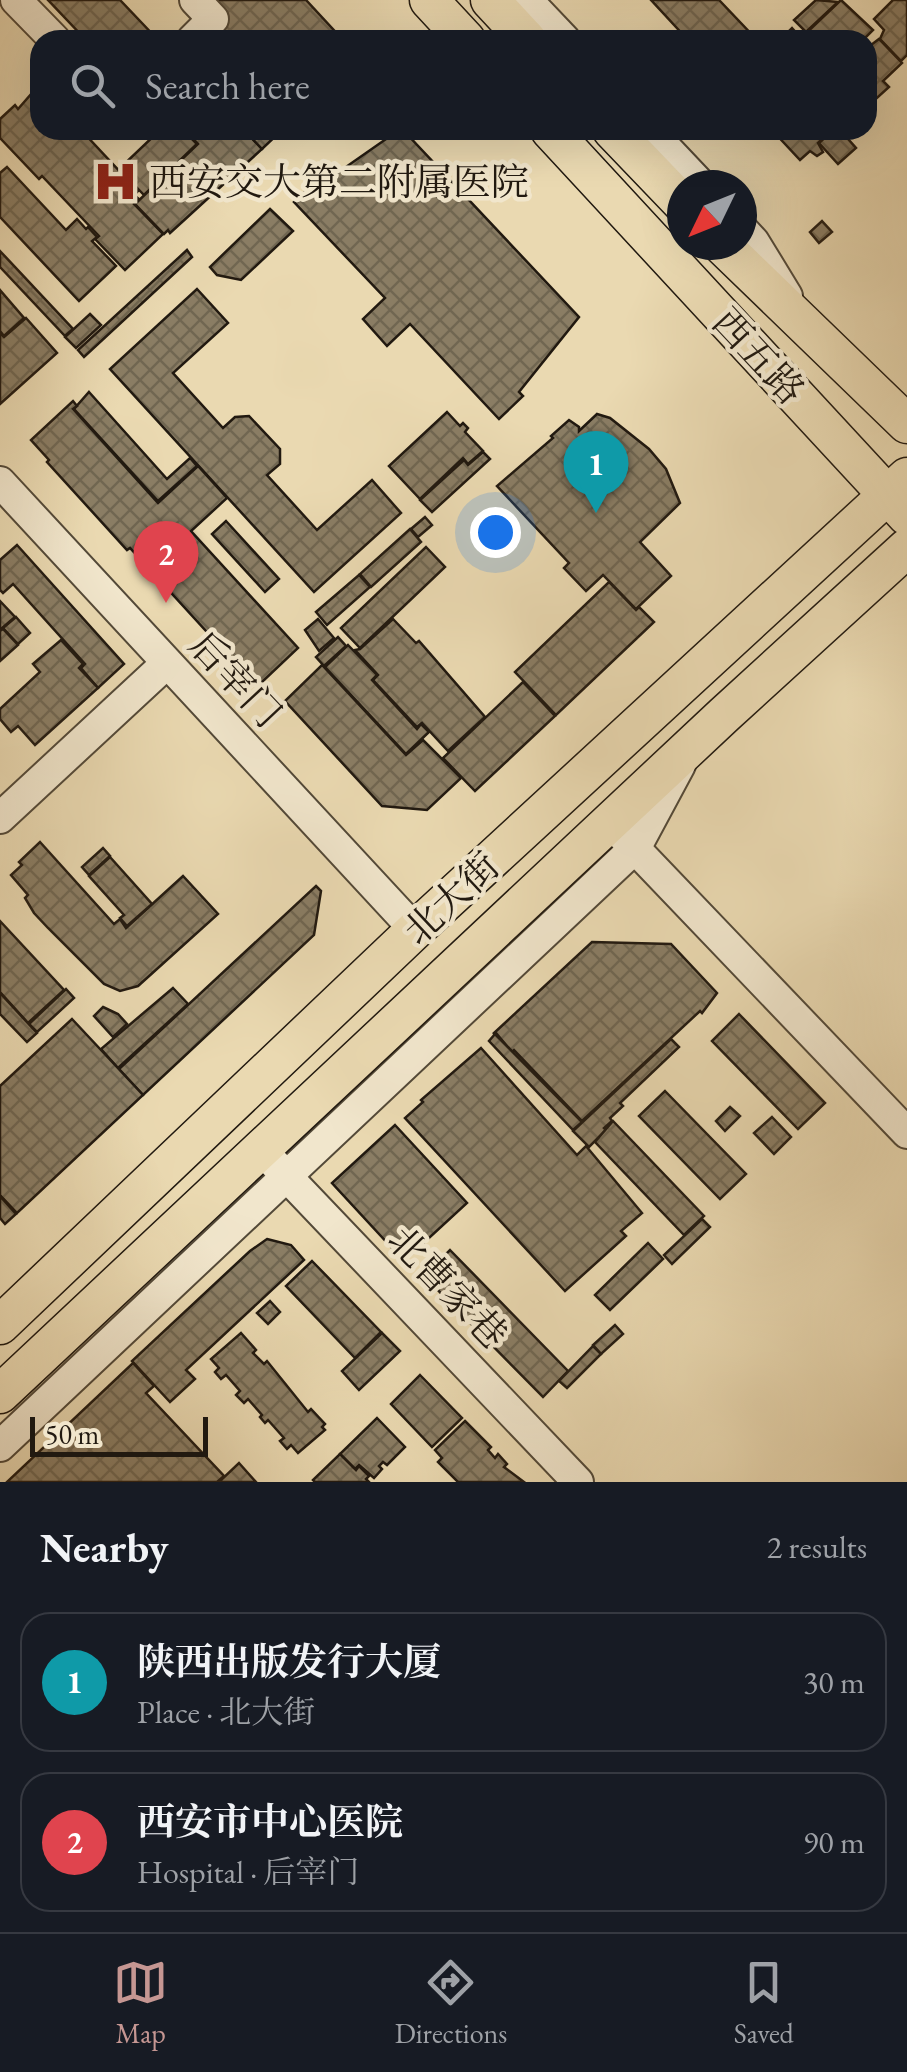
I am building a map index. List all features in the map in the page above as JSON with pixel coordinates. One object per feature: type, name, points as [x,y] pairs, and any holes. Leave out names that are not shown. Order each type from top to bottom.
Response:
[{"type":"main road","points":[[429,0],[457,30]]},
{"type":"main road","points":[[490,0],[518,30]]},
{"type":"main road","name":"西五路","points":[[560,140],[900,496]]},
{"type":"main road","points":[[622,140],[667,187]]},
{"type":"main road","name":"西五路","points":[[738,260],[907,424]]},
{"type":"main road","name":"北大街","points":[[0,1324],[415,930],[900,496]]},
{"type":"main road","name":"北大街","points":[[0,1394],[273,1162],[622,835],[690,746],[907,548]]},
{"type":"street","points":[[16,0],[45,30]]},
{"type":"street","points":[[195,0],[213,19],[202,30]]},
{"type":"street","points":[[527,0],[556,30]]},
{"type":"street","points":[[659,140],[687,170]]},
{"type":"street","points":[[757,247],[804,324]]},
{"type":"street","name":"后宰门","points":[[0,482],[415,930]]},
{"type":"street","points":[[0,818],[167,663]]},
{"type":"street","points":[[622,835],[907,1133]]},
{"type":"street","points":[[0,1446],[273,1162]]},
{"type":"street","name":"北曹家巷","points":[[273,1162],[578,1482]]},
{"type":"building","points":[[48,0],[120,0],[148,30],[76,30]]},
{"type":"building","points":[[184,0],[306,0],[334,30],[212,30]]},
{"type":"building","points":[[651,0],[719,0],[748,30],[679,30]]},
{"type":"building","points":[[816,0],[838,2],[808,30],[794,20]]},
{"type":"building","points":[[841,0],[873,30],[809,30]]},
{"type":"building","points":[[893,0],[907,0],[907,55],[901,61],[880,39],[884,30],[874,19]]},
{"type":"building","points":[[877,40],[902,63],[883,81],[889,87],[877,98]]},
{"type":"building","points":[[30,95],[30,140],[90,140],[138,191],[134,195],[139,199],[134,204],[163,234],[125,270],[95,239],[99,236],[0,138],[0,119],[15,105],[18,109]]},
{"type":"building","points":[[149,140],[193,140],[197,144],[144,195],[119,169]]},
{"type":"building","points":[[194,140],[253,140],[262,149],[170,233],[168,230],[164,234],[135,204],[198,144]]},
{"type":"building","points":[[253,140],[271,140],[262,149]]},
{"type":"building","points":[[385,140],[412,140],[579,317],[519,392],[523,396],[499,419],[410,324],[387,346],[363,319],[385,298],[294,202],[319,179],[323,183]]},
{"type":"building","points":[[781,140],[821,140],[818,143],[823,152],[817,156],[810,151],[800,160]]},
{"type":"building","points":[[849,140],[856,148],[838,164],[819,143]]},
{"type":"building","points":[[7,167],[66,230],[77,219],[88,227],[97,237],[92,241],[116,266],[79,301],[0,217],[0,173]]},
{"type":"building","points":[[270,209],[293,231],[241,280],[217,275],[210,267]]},
{"type":"building","points":[[822,221],[832,232],[819,243],[810,232]]},
{"type":"building","points":[[187,250],[192,257],[84,357],[78,350]]},
{"type":"building","points":[[0,251],[73,329],[65,336],[0,267]]},
{"type":"building","points":[[197,289],[228,323],[173,373],[223,428],[235,417],[249,416],[280,449],[280,464],[267,475],[317,530],[372,480],[401,513],[314,592],[110,369]]},
{"type":"building","points":[[0,290],[24,318],[4,336],[0,331]]},
{"type":"building","points":[[90,314],[101,325],[76,348],[65,337]]},
{"type":"building","points":[[26,318],[57,353],[0,404],[0,333],[4,337]]},
{"type":"building","points":[[89,392],[167,479],[190,458],[197,466],[158,501],[74,409]]},
{"type":"building","points":[[73,401],[77,406],[73,409],[158,503],[198,466],[227,498],[191,531],[298,648],[261,683],[242,662],[238,666],[130,548],[127,550],[31,440]]},
{"type":"building","points":[[447,412],[460,426],[463,423],[468,428],[465,432],[483,451],[468,464],[463,458],[420,499],[389,466]]},
{"type":"building","points":[[597,414],[610,418],[649,449],[666,469],[680,503],[640,542],[671,576],[636,609],[603,575],[586,591],[564,568],[569,563],[497,486],[569,420],[579,431]]},
{"type":"building","points":[[483,452],[490,459],[432,512],[420,500],[464,460],[468,465]]},
{"type":"building","points":[[425,517],[432,525],[418,537],[411,529]]},
{"type":"building","points":[[226,521],[279,579],[265,592],[212,534]]},
{"type":"building","points":[[410,529],[421,542],[371,587],[360,574]]},
{"type":"building","points":[[17,545],[124,664],[98,688],[81,668],[85,664],[13,584],[3,593],[0,590],[0,560]]},
{"type":"building","points":[[426,547],[445,567],[360,648],[341,628]]},
{"type":"building","points":[[359,575],[370,587],[327,625],[316,612]]},
{"type":"building","points":[[609,582],[654,622],[556,715],[515,672]]},
{"type":"building","points":[[0,601],[15,617],[1,629],[0,628]]},
{"type":"building","points":[[16,617],[30,633],[18,644],[3,628]]},
{"type":"building","points":[[318,619],[334,638],[319,651],[305,630]]},
{"type":"building","points":[[393,619],[416,643],[419,641],[485,717],[448,751],[422,723],[417,727],[373,680],[378,675],[355,650]]},
{"type":"building","points":[[3,629],[18,645],[0,661],[0,631]]},
{"type":"building","points":[[338,637],[346,646],[324,666],[316,657]]},
{"type":"building","points":[[61,640],[98,688],[35,745],[18,726],[11,732],[0,719],[0,709],[40,672],[33,664]]},
{"type":"building","points":[[348,645],[377,675],[372,680],[417,729],[421,724],[429,732],[406,754],[325,667]]},
{"type":"building","points":[[322,665],[406,755],[423,740],[461,778],[427,810],[382,806],[285,701]]},
{"type":"building","points":[[523,682],[555,716],[475,791],[443,758]]},
{"type":"building","points":[[40,842],[114,924],[120,919],[126,928],[183,876],[218,914],[138,986],[120,991],[104,984],[48,928],[11,875]]},
{"type":"building","points":[[103,848],[110,856],[89,875],[82,867]]},
{"type":"building","points":[[110,857],[152,904],[127,926],[120,918],[124,915],[89,876]]},
{"type":"building","points":[[316,886],[321,891],[314,935],[143,1095],[119,1069]]},
{"type":"building","points":[[0,921],[64,990],[28,1023],[0,992]]},
{"type":"building","points":[[592,942],[671,944],[717,993],[702,1013],[582,1121],[514,1050],[493,1034]]},
{"type":"building","points":[[173,988],[188,1004],[118,1068],[101,1049]]},
{"type":"building","points":[[66,989],[74,998],[37,1032],[29,1024]]},
{"type":"building","points":[[0,993],[37,1033],[27,1042],[0,1014]]},
{"type":"building","points":[[103,1007],[127,1024],[113,1037],[94,1016]]},
{"type":"building","points":[[739,1014],[825,1103],[798,1129],[712,1041]]},
{"type":"building","points":[[72,1019],[143,1095],[17,1213],[0,1195],[0,1086]]},
{"type":"building","points":[[495,1034],[582,1122],[573,1130],[489,1041]]},
{"type":"building","points":[[671,1039],[679,1047],[620,1103],[623,1106],[589,1147],[573,1131]]},
{"type":"building","points":[[481,1048],[577,1155],[586,1146],[642,1213],[621,1231],[626,1236],[565,1291],[405,1118]]},
{"type":"building","points":[[665,1091],[746,1174],[720,1199],[639,1116]]},
{"type":"building","points":[[730,1107],[740,1116],[725,1131],[716,1121]]},
{"type":"building","points":[[772,1117],[791,1137],[774,1154],[754,1133]]},
{"type":"building","points":[[613,1121],[704,1216],[684,1235],[595,1142]]},
{"type":"building","points":[[395,1125],[467,1203],[404,1261],[332,1183]]},
{"type":"building","points":[[0,1196],[16,1214],[5,1224],[0,1218]]},
{"type":"building","points":[[702,1219],[710,1227],[672,1264],[664,1255]]},
{"type":"building","points":[[267,1239],[291,1245],[304,1260],[186,1370],[195,1379],[170,1402],[132,1361]]},
{"type":"building","points":[[648,1243],[663,1259],[610,1310],[595,1295]]},
{"type":"building","points":[[450,1250],[568,1371],[543,1397],[424,1276]]},
{"type":"building","points":[[312,1261],[381,1332],[355,1358],[286,1286]]},
{"type":"building","points":[[270,1301],[280,1312],[268,1324],[257,1313]]},
{"type":"building","points":[[615,1325],[623,1334],[601,1354],[593,1345]]},
{"type":"building","points":[[241,1333],[256,1350],[253,1353],[264,1364],[267,1361],[308,1412],[311,1409],[325,1424],[325,1430],[298,1453],[291,1445],[287,1449],[280,1441],[284,1438],[268,1420],[265,1423],[248,1399],[244,1403],[236,1395],[240,1391],[226,1375],[221,1379],[215,1372],[219,1368],[211,1359]]},
{"type":"building","points":[[382,1333],[400,1351],[359,1390],[342,1371]]},
{"type":"building","points":[[593,1346],[601,1354],[567,1388],[559,1381]]},
{"type":"building","points":[[133,1363],[154,1386],[146,1393],[224,1476],[217,1482],[7,1482]]},
{"type":"building","points":[[420,1375],[462,1418],[432,1447],[391,1404]]},
{"type":"building","points":[[377,1418],[405,1447],[387,1465],[383,1462],[379,1466],[382,1469],[374,1478],[359,1465],[355,1469],[340,1454]]},
{"type":"building","points":[[465,1421],[491,1447],[488,1450],[495,1458],[498,1454],[507,1464],[504,1467],[524,1482],[458,1482],[438,1462],[442,1458],[435,1450]]},
{"type":"building","points":[[340,1454],[356,1470],[359,1466],[369,1476],[369,1482],[315,1482]]},
{"type":"building","points":[[239,1463],[256,1482],[219,1482]]},
{"type":"place","name":"西安交大第二附属医院","points":[[116,181]]},
{"type":"place","name":"陕西出版发行大厦","points":[[596,513]]},
{"type":"place","name":"西安市中心医院","points":[[166,603]]}]
